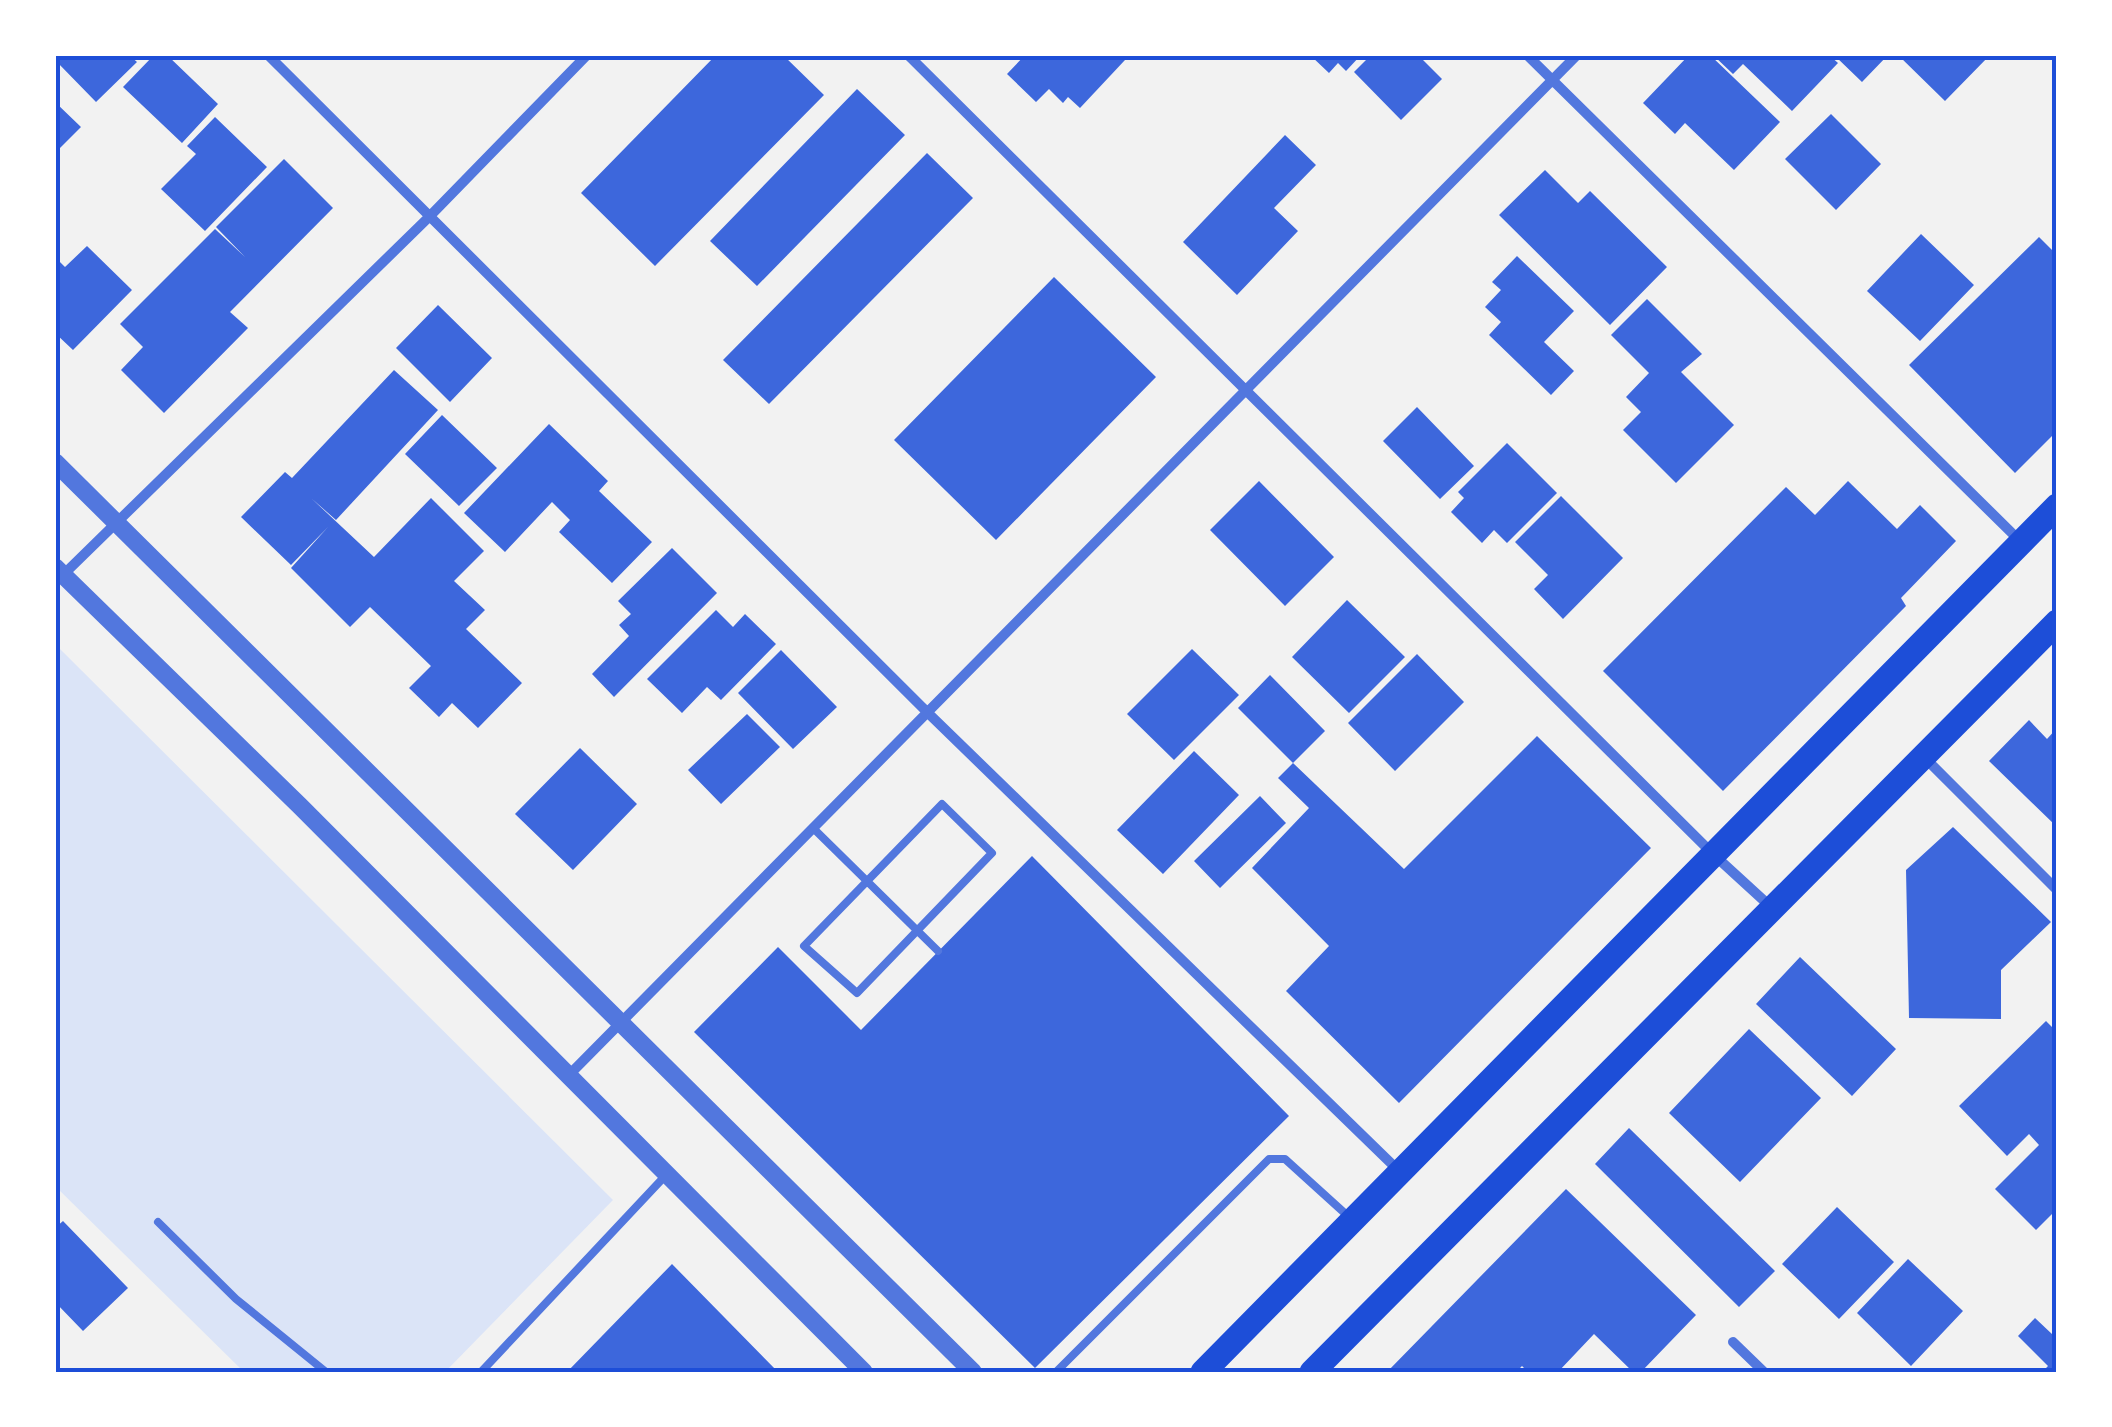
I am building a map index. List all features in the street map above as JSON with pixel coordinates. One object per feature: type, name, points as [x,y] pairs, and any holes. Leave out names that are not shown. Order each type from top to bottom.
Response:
[{"type":"main road","points":[[1203,1372],[2057,506]]},
{"type":"main road","points":[[1312,1372],[2057,622]]},
{"type":"street","points":[[268,55],[927,712],[1400,1172]]},
{"type":"street","points":[[587,55],[430,216],[116,522],[59,571],[864,1372]]},
{"type":"street","points":[[908,55],[1713,854],[1772,908]]},
{"type":"street","points":[[1526,55],[2022,542]]},
{"type":"street","points":[[568,1075],[1576,55]]},
{"type":"street","points":[[55,462],[973,1372]]},
{"type":"street","points":[[1922,755],[2057,890]]},
{"type":"street","points":[[1733,1342],[1764,1372]]},
{"type":"lane","points":[[942,804],[992,853],[857,993],[804,946],[867,881],[942,804]]},
{"type":"lane","points":[[814,828],[938,952]]},
{"type":"lane","points":[[1056,1372],[1269,1159],[1285,1160],[1352,1220]]},
{"type":"lane","points":[[480,1372],[667,1174]]},
{"type":"lane","points":[[158,1222],[236,1299],[326,1372]]},
{"type":"shaded area","points":[[55,644],[613,1200],[445,1372],[244,1372],[55,1186]]},
{"type":"building","points":[[64,55],[129,55],[137,62],[96,102],[57,62]]},
{"type":"building","points":[[154,55],[167,55],[218,104],[182,143],[123,87]]},
{"type":"building","points":[[716,55],[783,55],[824,95],[655,266],[581,193]]},
{"type":"building","points":[[1025,55],[1120,55],[1125,60],[1080,108],[1068,97],[1063,103],[1049,89],[1036,102],[1007,74]]},
{"type":"building","points":[[1310,55],[1361,55],[1346,71],[1338,63],[1329,73]]},
{"type":"building","points":[[1371,55],[1418,55],[1442,79],[1401,120],[1354,72]]},
{"type":"building","points":[[1689,55],[1710,55],[1780,122],[1734,170],[1685,123],[1675,134],[1643,103]]},
{"type":"building","points":[[1713,55],[1829,55],[1838,63],[1792,111],[1743,64],[1733,74]]},
{"type":"building","points":[[1834,55],[1888,55],[1862,82]]},
{"type":"building","points":[[1898,55],[1990,55],[1945,101]]},
{"type":"building","points":[[857,89],[905,135],[757,286],[710,241]]},
{"type":"building","points":[[55,102],[81,127],[55,153]]},
{"type":"building","points":[[1831,114],[1881,164],[1836,210],[1785,159]]},
{"type":"building","points":[[215,117],[267,167],[205,231],[161,189],[196,154],[187,146]]},
{"type":"building","points":[[1285,135],[1316,165],[1274,208],[1298,231],[1237,295],[1183,242]]},
{"type":"building","points":[[927,153],[973,198],[769,404],[723,360]]},
{"type":"building","points":[[284,159],[333,208],[230,312],[248,328],[164,413],[121,370],[143,347],[120,324],[215,229],[245,257],[216,227]]},
{"type":"building","points":[[1545,170],[1578,203],[1590,191],[1667,267],[1610,325],[1499,215]]},
{"type":"building","points":[[1921,234],[1974,285],[1920,341],[1867,291]]},
{"type":"building","points":[[2039,237],[2057,255],[2057,431],[2015,473],[1909,365]]},
{"type":"building","points":[[87,246],[132,290],[73,350],[55,333],[55,257],[65,267]]},
{"type":"building","points":[[1517,256],[1574,311],[1544,342],[1574,371],[1551,395],[1489,335],[1501,322],[1485,307],[1501,290],[1492,282]]},
{"type":"building","points":[[1054,277],[1156,377],[996,540],[894,440]]},
{"type":"building","points":[[1647,299],[1702,354],[1681,372],[1734,425],[1676,483],[1623,430],[1641,412],[1626,397],[1649,373],[1611,335]]},
{"type":"building","points":[[438,305],[492,358],[450,402],[396,348]]},
{"type":"building","points":[[394,370],[438,410],[336,520],[311,498],[374,557],[431,498],[484,551],[454,581],[485,610],[466,629],[522,683],[478,728],[452,703],[439,717],[409,688],[431,666],[370,607],[350,627],[291,568],[328,527],[291,565],[241,517],[285,472],[292,478]]},
{"type":"building","points":[[1417,407],[1474,466],[1440,499],[1383,441]]},
{"type":"building","points":[[442,415],[497,468],[459,506],[405,454]]},
{"type":"building","points":[[549,424],[608,481],[599,491],[652,542],[612,583],[559,532],[570,520],[552,502],[505,552],[464,513]]},
{"type":"building","points":[[1507,443],[1557,493],[1507,543],[1494,530],[1482,543],[1451,512],[1464,498],[1458,492]]},
{"type":"building","points":[[1259,481],[1334,557],[1285,606],[1210,530]]},
{"type":"building","points":[[1848,481],[1897,529],[1920,505],[1956,541],[1901,598],[1906,606],[1723,791],[1603,671],[1786,487],[1815,515]]},
{"type":"building","points":[[1561,496],[1623,558],[1563,619],[1534,589],[1548,575],[1515,542]]},
{"type":"building","points":[[672,548],[717,593],[614,697],[592,674],[629,636],[619,625],[631,614],[618,601]]},
{"type":"building","points":[[1347,600],[1405,657],[1349,713],[1292,657]]},
{"type":"building","points":[[716,610],[733,627],[745,614],[776,644],[721,700],[707,687],[682,713],[647,679]]},
{"type":"building","points":[[1192,649],[1239,695],[1174,760],[1127,714]]},
{"type":"building","points":[[781,650],[837,707],[793,749],[738,693]]},
{"type":"building","points":[[1417,654],[1464,702],[1395,771],[1348,723]]},
{"type":"building","points":[[1270,675],[1325,731],[1293,763],[1238,708]]},
{"type":"building","points":[[747,714],[780,747],[721,804],[688,770]]},
{"type":"building","points":[[2029,720],[2047,739],[2057,728],[2057,827],[1989,761]]},
{"type":"building","points":[[1537,736],[1651,848],[1399,1103],[1286,991],[1329,946],[1252,868],[1309,808],[1278,778],[1293,763],[1404,869]]},
{"type":"building","points":[[580,748],[637,804],[573,870],[515,814]]},
{"type":"building","points":[[1194,751],[1239,795],[1163,874],[1117,830]]},
{"type":"building","points":[[1260,796],[1286,823],[1220,888],[1194,861]]},
{"type":"building","points":[[1953,827],[2051,922],[2001,970],[2001,1019],[1909,1018],[1906,870]]},
{"type":"building","points":[[1032,856],[1289,1116],[1035,1368],[694,1032],[778,947],[861,1030]]},
{"type":"building","points":[[1800,957],[1896,1049],[1852,1096],[1756,1004]]},
{"type":"building","points":[[2046,1021],[2057,1032],[2057,1209],[2036,1230],[1995,1189],[2039,1145],[2029,1134],[2007,1156],[1959,1106]]},
{"type":"building","points":[[1749,1029],[1821,1098],[1740,1182],[1669,1113]]},
{"type":"building","points":[[1629,1128],[1775,1271],[1739,1307],[1595,1164]]},
{"type":"building","points":[[1566,1189],[1696,1315],[1641,1372],[1633,1372],[1594,1334],[1558,1372],[1528,1372],[1522,1366],[1516,1372],[1387,1372]]},
{"type":"building","points":[[1837,1207],[1894,1262],[1839,1319],[1782,1264]]},
{"type":"building","points":[[63,1221],[128,1288],[83,1331],[55,1302],[55,1228]]},
{"type":"building","points":[[1908,1259],[1963,1311],[1911,1366],[1857,1313]]},
{"type":"building","points":[[672,1264],[778,1372],[567,1372]]},
{"type":"building","points":[[2035,1318],[2053,1335],[2057,1331],[2057,1372],[2042,1372],[2048,1366],[2018,1336]]}]
